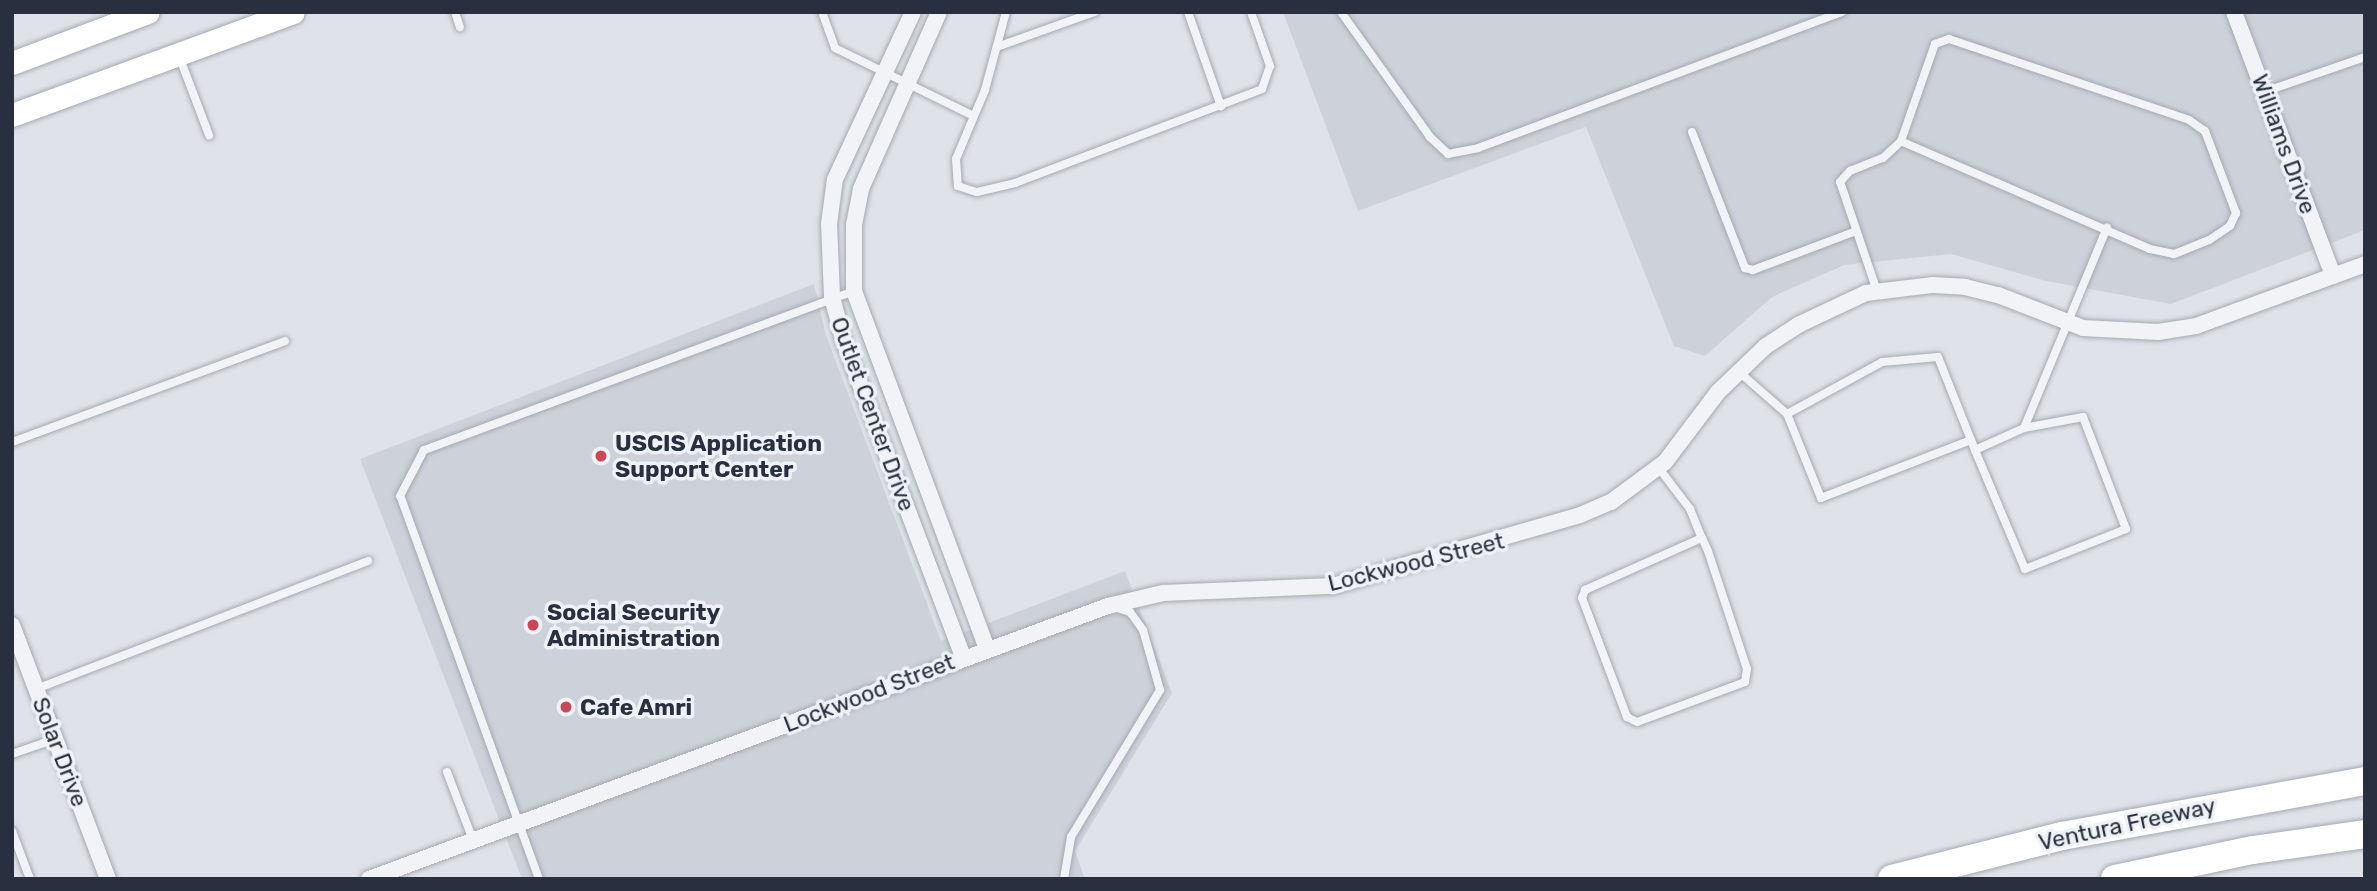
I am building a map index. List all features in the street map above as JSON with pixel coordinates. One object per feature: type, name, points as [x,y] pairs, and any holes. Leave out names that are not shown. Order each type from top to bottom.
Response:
[{"type":"highway","name":"Ventura Freeway","points":[[1892,879],[2062,836],[2365,780]]},
{"type":"highway","points":[[2115,879],[2253,850],[2365,834]]},
{"type":"main road","points":[[12,63],[148,12]]},
{"type":"main road","points":[[12,115],[293,12]]},
{"type":"street","name":"Outlet Center Drive","points":[[913,12],[835,179],[829,224],[832,298],[843,339],[963,657]]},
{"type":"street","name":"Outlet Center Drive","points":[[939,12],[861,189],[854,224],[854,290],[987,648]]},
{"type":"street","name":"Williams Drive","points":[[2234,12],[2333,276]]},
{"type":"street","name":"Lockwood Street","points":[[369,879],[396,874],[518,824],[987,648],[1108,606],[1163,593],[1333,586],[1580,516],[1611,502],[1658,467],[1738,371],[1798,324],[1877,291],[1931,285],[1965,287],[1998,295],[2069,323],[2120,332],[2196,326],[2365,264]]},
{"type":"street","name":"Solar Drive","points":[[12,625],[105,878]]},
{"type":"lane","points":[[455,12],[460,27]]},
{"type":"lane","points":[[822,12],[835,48],[888,70],[972,115]]},
{"type":"lane","points":[[1006,12],[985,90],[972,115],[956,159],[958,186],[977,192],[1015,183],[1262,89],[1270,66],[1251,12]]},
{"type":"lane","points":[[997,47],[1095,12]]},
{"type":"lane","points":[[1188,12],[1221,106]]},
{"type":"lane","points":[[1341,12],[1430,137],[1448,154],[1478,148],[1842,12]]},
{"type":"lane","points":[[1877,291],[1840,182],[1850,171],[1883,158],[1901,141],[1935,44],[1949,39],[2189,120],[2205,131],[2236,213],[2230,226],[2209,240],[2174,254],[2150,249],[2107,228],[1901,141]]},
{"type":"lane","points":[[178,54],[209,135]]},
{"type":"lane","points":[[2264,92],[2365,57]]},
{"type":"lane","points":[[1692,132],[1745,268],[1754,270],[1856,231]]},
{"type":"lane","points":[[2024,428],[2107,228]]},
{"type":"lane","points":[[539,879],[400,496],[424,450],[854,290]]},
{"type":"lane","points":[[12,442],[285,341]]},
{"type":"lane","points":[[1787,414],[1882,362],[1938,357],[1975,450],[2025,569],[2126,529],[2083,417],[2024,428],[1975,450]]},
{"type":"lane","points":[[1738,371],[1787,414],[1821,498],[1971,440]]},
{"type":"lane","points":[[1658,467],[1690,509],[1702,538],[1747,669],[1745,682],[1637,722],[1627,717],[1582,598],[1585,590],[1702,538]]},
{"type":"lane","points":[[36,689],[368,561]]},
{"type":"lane","points":[[1064,879],[1071,837],[1160,691],[1143,630],[1130,611],[1108,606]]},
{"type":"lane","points":[[12,754],[55,739]]},
{"type":"lane","points":[[447,772],[473,841]]},
{"type":"lane","points":[[12,831],[30,879]]},
{"type":"shaded area","points":[[1283,12],[2365,12],[2365,230],[2171,304],[2046,281],[1951,254],[1844,265],[1772,297],[1705,356],[1674,346],[1586,127],[1358,211]]},
{"type":"shaded area","points":[[814,284],[826,335],[941,641],[1125,571],[1172,693],[1075,851],[1085,879],[522,879],[360,459]]},
{"type":"place","name":"USCIS Application Support Center","points":[[601,456]]},
{"type":"place","name":"Social Security Administration","points":[[533,625]]},
{"type":"place","name":"Cafe Amri","points":[[566,707]]}]
